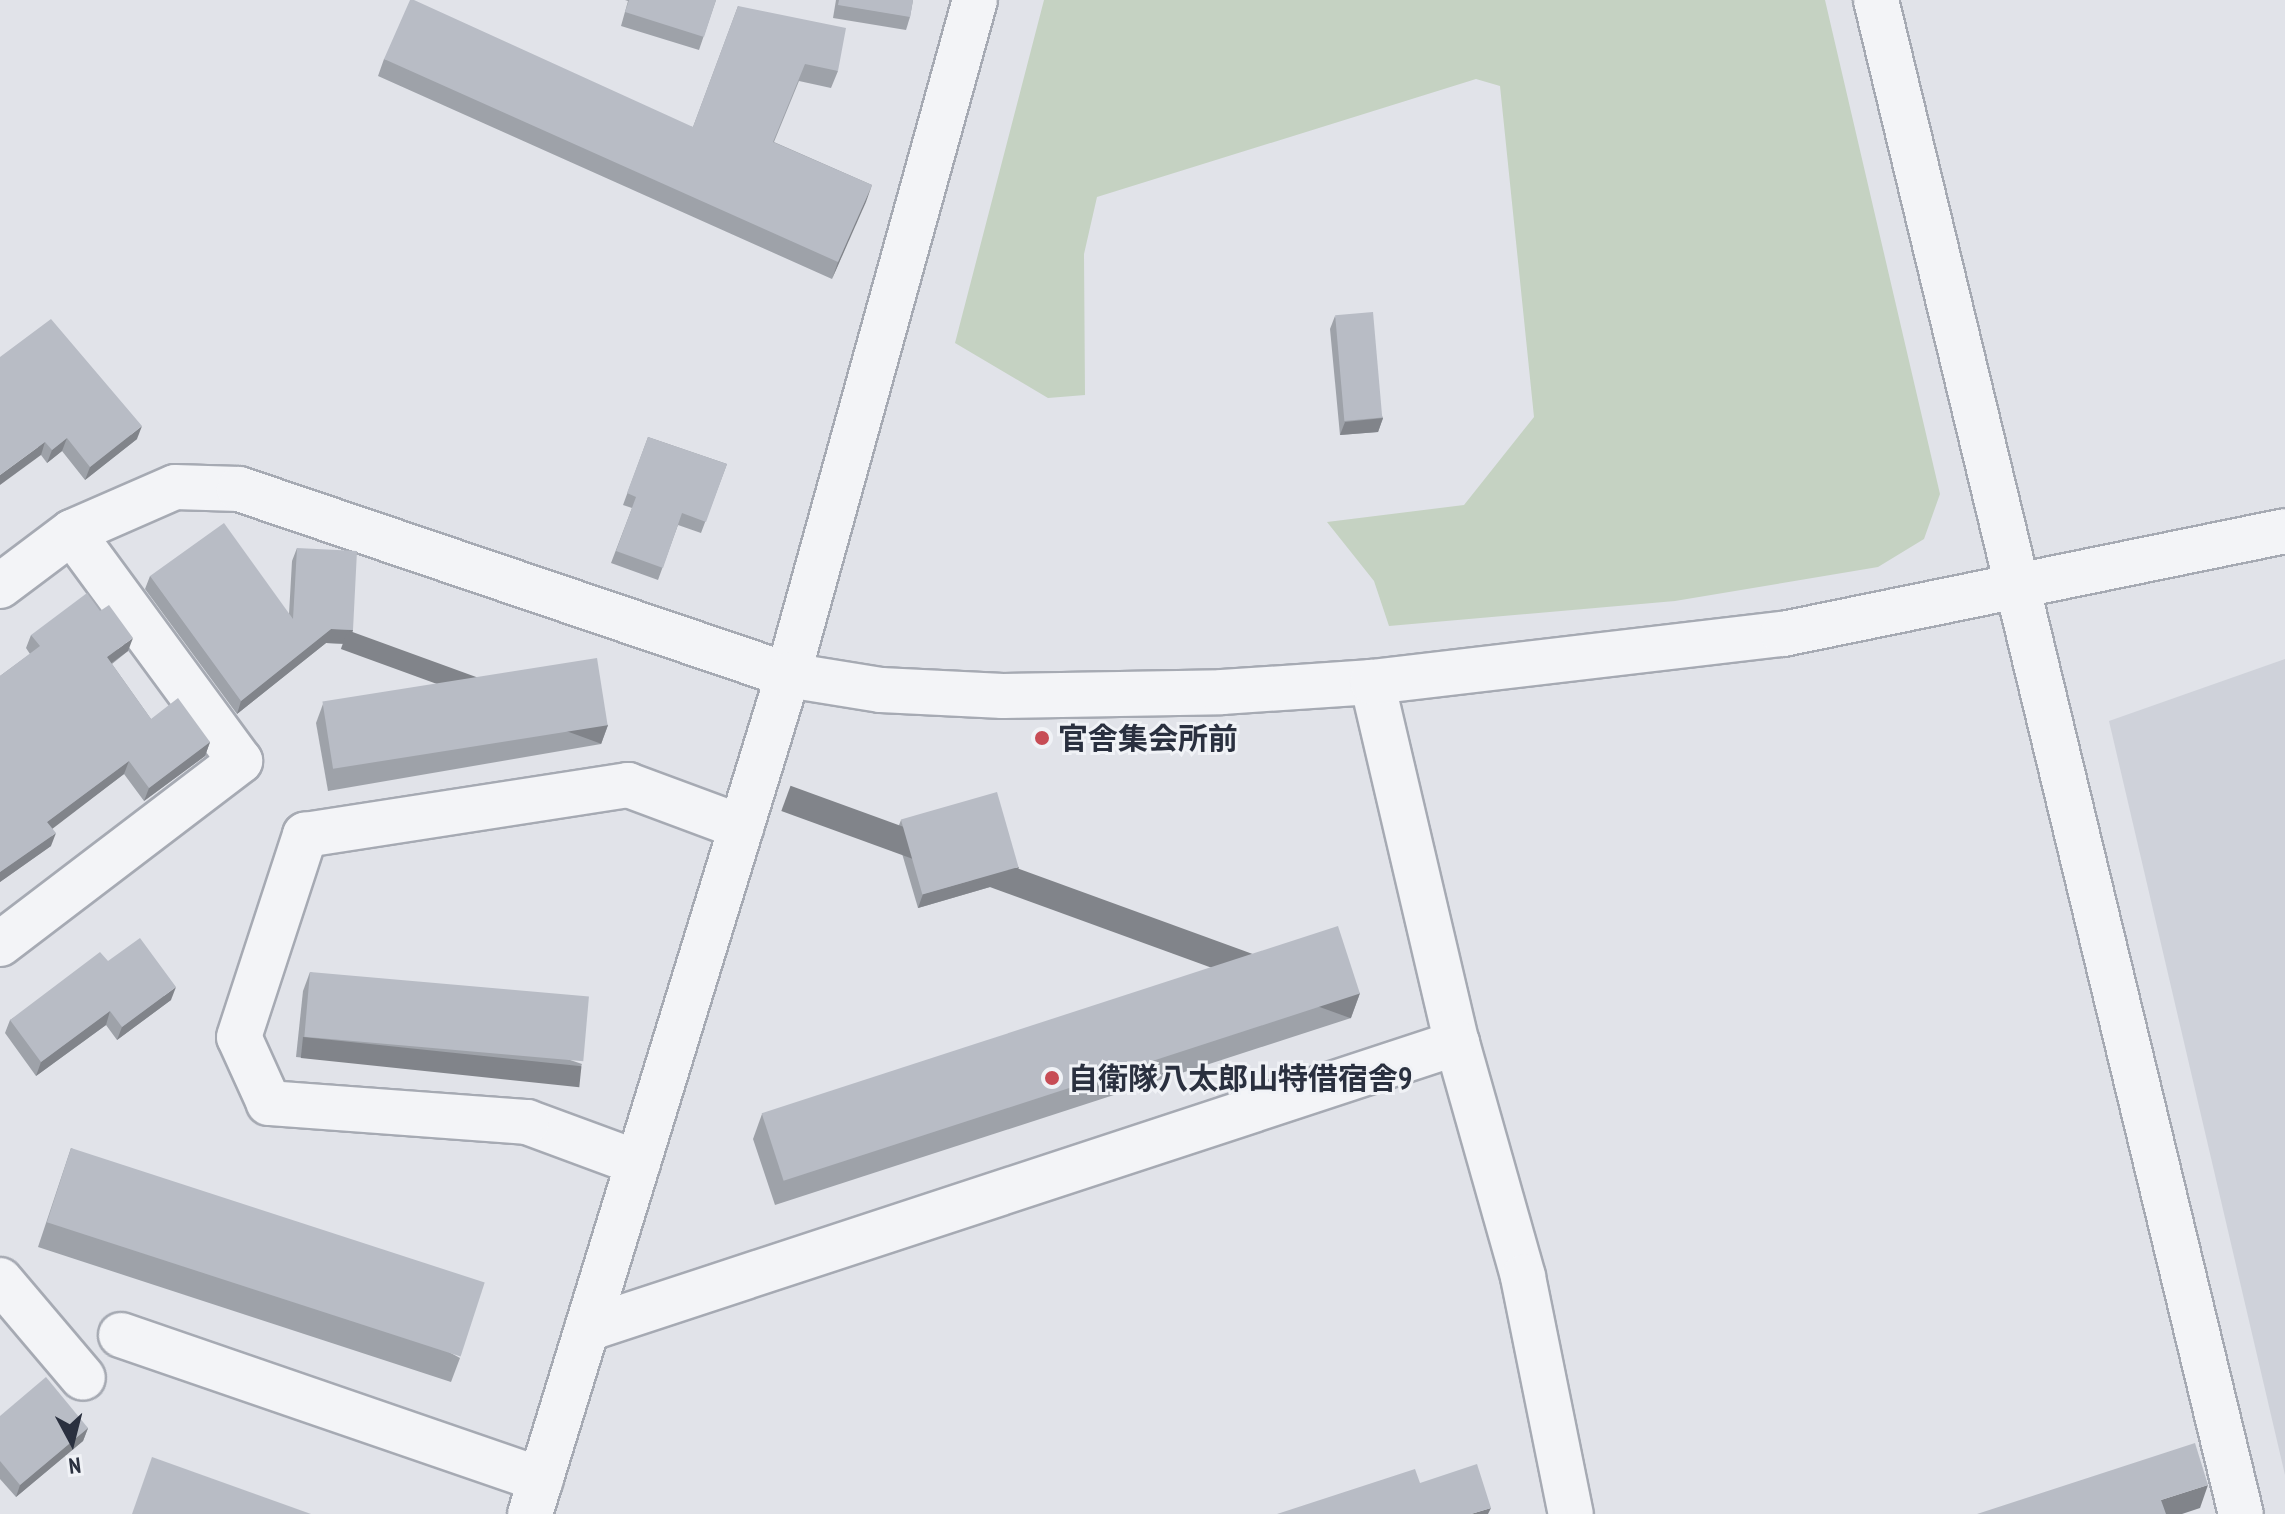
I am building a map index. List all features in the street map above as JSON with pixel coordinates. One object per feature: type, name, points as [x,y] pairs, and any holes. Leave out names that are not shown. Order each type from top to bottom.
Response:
[{"type":"street","points":[[121,1335],[535,1497],[788,675],[975,0]]},
{"type":"street","points":[[1876,0],[2241,1514]]},
{"type":"street","points":[[0,586],[72,532],[175,487],[239,489],[788,675],[881,690],[1003,696],[1222,692],[1372,682],[1783,634],[2285,531]]},
{"type":"street","points":[[0,944],[240,761],[72,532]]},
{"type":"street","points":[[1372,682],[1457,1043],[1523,1277],[1571,1514]]},
{"type":"street","points":[[638,1163],[527,1122],[269,1103],[239,1037],[305,835],[628,785],[741,827]]},
{"type":"street","points":[[587,1329],[1457,1043]]},
{"type":"street","points":[[7,1302],[83,1378]]},
{"type":"shaded area","points":[[2285,659],[2285,1475],[2109,721]]},
{"type":"green space","points":[[1044,0],[1825,0],[1940,494],[1924,539],[1878,567],[1675,601],[1389,626],[1374,581],[1327,522],[1464,505],[1534,417],[1500,86],[1476,79],[1097,197],[1084,254],[1085,395],[1048,398],[955,343]]},
{"type":"building","points":[[410,0],[693,127],[738,6],[846,28],[838,71],[805,64],[773,142],[872,185],[838,262],[384,59]]},
{"type":"building","points":[[629,0],[716,0],[704,37],[625,12]]},
{"type":"building","points":[[839,0],[913,0],[910,17],[838,5]]},
{"type":"building","points":[[1373,312],[1382,418],[1344,421],[1335,315]]},
{"type":"building","points":[[51,319],[142,426],[90,467],[67,438],[52,450],[45,442],[0,475],[0,357]]},
{"type":"building","points":[[648,437],[727,464],[706,522],[682,513],[663,568],[616,551],[636,497],[627,493]]},
{"type":"building","points":[[224,523],[293,619],[297,548],[357,551],[353,630],[331,629],[241,701],[150,576]]},
{"type":"building","points":[[87,593],[100,611],[109,605],[133,638],[107,657],[151,719],[178,698],[210,742],[149,788],[129,761],[47,822],[56,833],[0,872],[0,676],[40,646],[31,635]]},
{"type":"building","points":[[597,658],[608,725],[333,769],[322,701]]},
{"type":"building","points":[[997,792],[1018,867],[922,895],[901,820]]},
{"type":"building","name":"自衛隊八太郎山特借宿舎9","points":[[1338,926],[1360,994],[784,1181],[762,1113]]},
{"type":"building","points":[[140,938],[176,987],[122,1027],[110,1011],[41,1062],[10,1020],[100,952],[108,961]]},
{"type":"building","points":[[310,972],[589,996],[583,1061],[304,1037]]},
{"type":"building","points":[[71,1148],[485,1282],[461,1357],[47,1222]]},
{"type":"building","points":[[46,1377],[88,1428],[20,1485],[0,1461],[0,1416]]},
{"type":"building","points":[[2195,1443],[2208,1485],[2161,1500],[2166,1514],[1977,1514]]},
{"type":"building","points":[[152,1457],[311,1514],[132,1514]]},
{"type":"building","points":[[1477,1464],[1491,1508],[1471,1514],[1277,1514],[1415,1469],[1420,1483]]},
{"type":"place","name":"官舎集会所前","points":[[1042,738]]},
{"type":"place","name":"自衛隊八太郎山特借宿舎9","points":[[1052,1078]]}]
